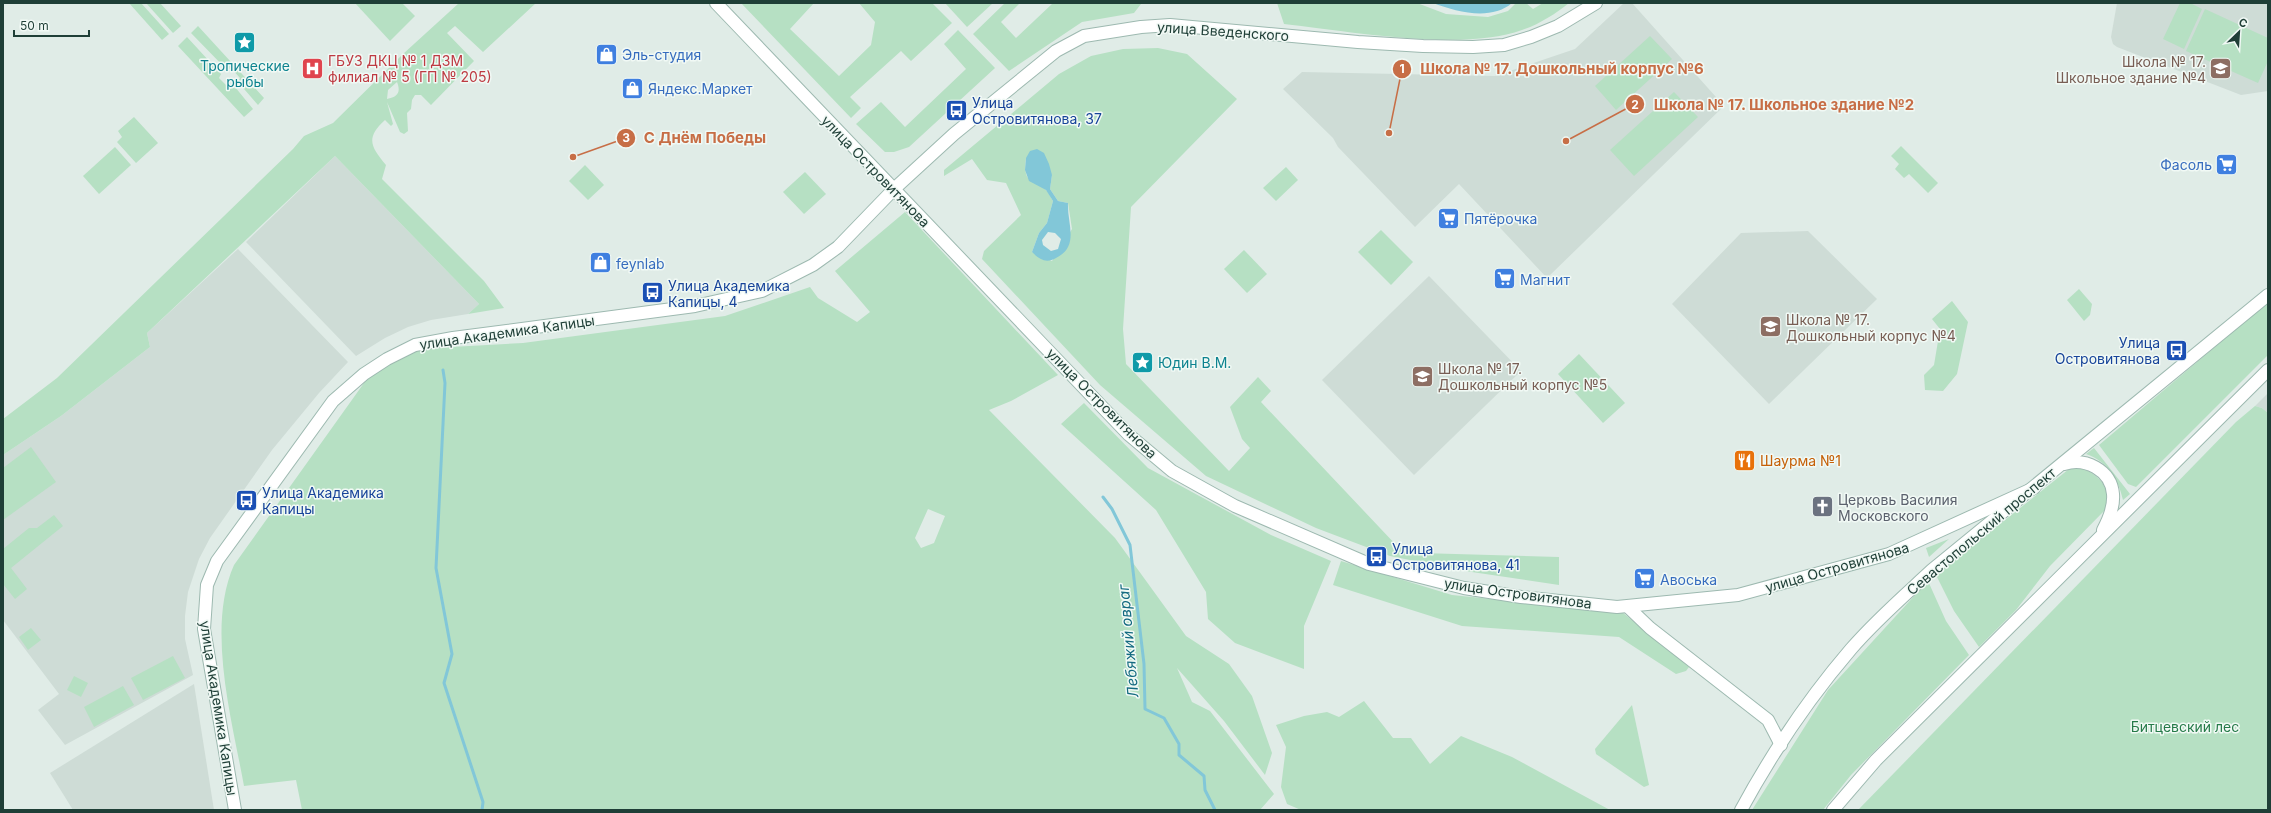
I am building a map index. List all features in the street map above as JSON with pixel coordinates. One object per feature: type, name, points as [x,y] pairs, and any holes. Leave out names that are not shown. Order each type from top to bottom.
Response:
[{"type":"main road","name":"улица Островитянова","points":[[716,3],[1129,435],[1172,471],[1235,506],[1369,564],[1464,588],[1521,597],[1628,607],[1738,595],[1889,554],[2034,488]]},
{"type":"main road","name":"улица Введенского","points":[[894,189],[954,134],[1026,74],[1056,51],[1084,36],[1141,27],[1170,25],[1424,46],[1504,45],[1558,26],[1596,3]]},
{"type":"main road","name":"улица Академика Капицы","points":[[235,810],[204,629],[207,585],[222,555],[333,401],[364,374],[415,345],[453,338],[695,306],[762,291],[813,265],[838,247],[894,189]]},
{"type":"main road","name":"Севастопольский проспект","points":[[1741,810],[1818,688],[1852,648],[1886,612],[1932,570],[2268,295]]},
{"type":"main road","points":[[1832,810],[1876,760],[2099,536],[2268,370]]},
{"type":"main road","points":[[2058,466],[2078,461],[2084,462],[2098,468],[2109,481],[2113,494],[2112,508],[2099,536]]},
{"type":"main road","points":[[1628,607],[1650,628],[1699,668],[1750,704],[1768,720],[1781,745]]},
{"type":"shaded area","points":[[1624,3],[1632,3],[1724,106],[1547,278],[1459,184],[1415,227],[1338,147],[1333,138],[1283,89],[1302,72],[1495,76],[1575,49]]},
{"type":"shaded area","name":"Школа № 17. Школьное здание №4","points":[[2117,3],[2268,3],[2268,91],[2241,95],[2117,47],[2113,44],[2111,37]]},
{"type":"shaded area","points":[[335,156],[479,304],[468,314],[431,320],[408,327],[385,338],[356,356],[246,242]]},
{"type":"shaded area","name":"Школа № 17. Дошкольный корпус №4","points":[[1808,231],[1877,299],[1769,404],[1672,304],[1741,233]]},
{"type":"shaded area","points":[[238,249],[348,362],[319,393],[272,450],[210,538],[199,559],[188,592],[185,616],[185,639],[193,675],[65,745],[38,710],[59,694],[3,620],[3,455],[61,416],[150,347],[147,333]]},
{"type":"shaded area","name":"Школа № 17. Дошкольный корпус №5","points":[[1429,276],[1521,371],[1414,475],[1322,380]]},
{"type":"shaded area","points":[[2268,393],[2268,413],[2262,408],[2255,406]]},
{"type":"shaded area","points":[[194,684],[214,810],[73,810],[50,773]]},
{"type":"green space","points":[[129,3],[141,3],[169,34],[162,40]]},
{"type":"green space","points":[[146,3],[160,3],[181,26],[173,33]]},
{"type":"green space","points":[[355,3],[402,3],[415,16],[390,41]]},
{"type":"green space","points":[[459,3],[536,3],[483,52],[455,26],[447,33],[474,61],[431,105],[421,95],[415,95],[412,100],[411,109],[407,113],[408,131],[404,134],[400,132],[387,102],[393,124],[391,126],[385,120],[375,132],[372,142],[377,153],[386,165],[382,179],[484,281],[504,308],[468,314],[479,304],[335,156],[147,333],[150,347],[61,416],[3,455],[3,419],[57,378],[293,149],[304,136],[333,123],[403,54]],"holes":[[[397,82],[399,89],[398,94],[387,99],[388,90]]]},
{"type":"green space","points":[[741,3],[814,3],[790,29],[839,76],[871,45],[875,22],[859,3],[932,3],[952,23],[911,61],[901,51],[850,97],[861,108],[851,118]]},
{"type":"green space","points":[[945,3],[993,3],[967,27]]},
{"type":"green space","points":[[1005,3],[1020,3],[1001,22],[1016,38],[1053,3],[1141,4],[1134,13],[1082,22],[1009,71],[973,34]]},
{"type":"green space","points":[[1277,3],[1417,3],[1446,14],[1488,17],[1508,11],[1516,3],[1526,3],[1533,9],[1543,3],[1569,3],[1535,25],[1522,30],[1497,36],[1438,40],[1372,35],[1284,24]]},
{"type":"green space","points":[[2180,3],[2190,3],[2202,9],[2184,49],[2163,39]]},
{"type":"green space","points":[[2205,9],[2268,38],[2268,61],[2258,83],[2186,51]]},
{"type":"green space","points":[[198,26],[264,98],[258,105],[238,82],[240,78],[231,68],[227,70],[191,33]]},
{"type":"green space","points":[[958,30],[995,68],[909,147],[894,152],[885,152],[856,124],[881,102],[905,127],[966,69],[944,44]]},
{"type":"green space","points":[[1650,36],[1672,59],[1616,110],[1595,86]]},
{"type":"green space","points":[[187,37],[221,74],[219,78],[230,89],[235,87],[253,109],[244,117],[178,46]]},
{"type":"green space","points":[[1158,48],[1187,54],[1237,99],[1131,207],[1123,329],[1126,364],[1229,471],[1250,448],[1242,439],[1230,407],[1258,377],[1271,391],[1261,402],[1397,546],[1420,553],[1559,557],[1559,585],[1465,571],[1390,556],[1316,528],[1206,476],[1100,385],[982,259],[984,251],[1021,215],[1006,183],[987,180],[972,159],[944,176],[944,170],[1059,74],[1091,56],[1123,49]],"holes":[[[1026,158],[1052,175],[1050,189],[1058,201],[1068,203],[1072,229],[1052,261],[1032,252],[1039,233],[1047,223],[1053,201],[1046,190],[1027,177],[1025,167]]]},
{"type":"green space","points":[[1674,92],[1698,117],[1634,176],[1610,150]]},
{"type":"green space","points":[[134,117],[158,143],[136,163],[117,142],[122,137],[118,131]]},
{"type":"green space","points":[[1901,146],[1938,183],[1928,193],[1909,174],[1904,178],[1895,169],[1899,164],[1891,156]]},
{"type":"green space","points":[[115,147],[131,165],[99,194],[83,176]]},
{"type":"green space","points":[[585,165],[604,185],[588,200],[569,181]]},
{"type":"green space","points":[[1286,167],[1298,180],[1276,201],[1263,188]]},
{"type":"green space","points":[[805,172],[826,194],[804,214],[783,192]]},
{"type":"green space","points":[[905,212],[1058,375],[1011,401],[989,410],[1115,538],[1186,636],[1229,664],[1252,696],[1272,753],[1265,775],[1224,721],[1177,668],[1192,702],[1210,711],[1274,794],[1260,810],[302,810],[296,780],[244,786],[228,704],[224,674],[222,617],[226,590],[234,565],[369,376],[415,349],[523,343],[725,316],[810,287],[818,298],[857,322],[870,312],[835,271]],"holes":[[[928,509],[945,516],[934,543],[921,548],[915,538]]]},
{"type":"green space","points":[[1381,230],[1413,262],[1391,285],[1358,252]]},
{"type":"green space","points":[[1244,250],[1267,274],[1247,293],[1224,269]]},
{"type":"green space","points":[[2079,289],[2092,304],[2090,315],[2084,321],[2067,300]]},
{"type":"green space","points":[[1952,301],[1968,322],[1957,374],[1943,391],[1925,390],[1924,375],[1934,365],[1940,329],[1932,319]]},
{"type":"green space","points":[[2268,302],[2268,355],[2136,487],[2128,484],[2099,445]]},
{"type":"green space","points":[[1579,354],[1625,403],[1603,423],[1558,374]]},
{"type":"green space","points":[[1084,403],[1148,468],[1271,535],[1331,561],[1304,626],[1304,669],[1235,643],[1208,619],[1206,592],[1156,510],[1061,424]]},
{"type":"green space","name":"Битцевский лес","points":[[2255,406],[2262,408],[2268,413],[2268,810],[1858,810],[2236,422]]},
{"type":"green space","points":[[31,447],[56,482],[3,520],[3,468]]},
{"type":"green space","points":[[2094,448],[2130,494],[2123,500],[2115,478],[2111,472],[2100,461],[2086,454]]},
{"type":"green space","points":[[2076,467],[2091,473],[2101,482],[2107,494],[2105,510],[2050,566],[2016,610],[1979,647],[1954,611],[1936,575],[2069,469]]},
{"type":"green space","points":[[54,515],[63,526],[11,568],[27,589],[15,599],[3,584],[3,549],[29,528],[37,528]]},
{"type":"green space","points":[[1949,539],[1929,557],[1926,548]]},
{"type":"green space","points":[[1341,561],[1452,595],[1622,612],[1689,667],[1686,671],[1676,674],[1619,637],[1462,626],[1333,585]]},
{"type":"green space","points":[[1928,581],[1946,621],[1969,655],[1851,775],[1823,810],[1752,810],[1828,690]]},
{"type":"green space","points":[[31,628],[41,640],[28,650],[19,637]]},
{"type":"green space","points":[[173,656],[185,678],[143,700],[131,678]]},
{"type":"green space","points":[[74,676],[88,683],[81,697],[67,690]]},
{"type":"green space","points":[[123,686],[134,705],[94,727],[84,707]]},
{"type":"green space","points":[[1364,701],[1393,738],[1411,738],[1430,764],[1461,736],[1512,757],[1610,810],[1301,810],[1287,804],[1281,787],[1286,747],[1276,725],[1304,716],[1327,712],[1339,717]]},
{"type":"green space","points":[[1632,705],[1649,785],[1644,787],[1596,754],[1595,749]]},
{"type":"water","points":[[1433,3],[1512,3],[1504,9],[1494,12],[1474,13],[1463,12]]},
{"type":"water","points":[[1037,149],[1044,153],[1052,175],[1050,189],[1058,201],[1068,203],[1071,234],[1070,241],[1068,247],[1063,253],[1049,261],[1040,259],[1032,252],[1039,233],[1047,223],[1053,201],[1046,190],[1029,181],[1025,170],[1026,158],[1030,151]],"holes":[[[1048,232],[1055,233],[1061,239],[1058,249],[1051,251],[1043,245],[1042,240]]]},
{"type":"waterway","points":[[443,370],[445,383],[436,568],[452,654],[444,683],[483,802],[482,810]]},
{"type":"waterway","name":"Лебяжий овраг","points":[[1103,497],[1112,509],[1130,545],[1144,664],[1145,709],[1164,718],[1179,744],[1179,755],[1204,776],[1205,790],[1215,810]]},
{"type":"place","name":"Тропические рыбы","points":[[245,43]]},
{"type":"place","name":"Эль-студия","points":[[607,54]]},
{"type":"place","name":"ГБУЗ ДКЦ № 1 ДЗМ филиал № 5 (ГП № 205)","points":[[312,68]]},
{"type":"place","name":"Школа № 17. Школьное здание №4","points":[[2221,69]]},
{"type":"place","name":"Яндекс.Маркет","points":[[633,88]]},
{"type":"place","name":"Улица Островитянова, 37","points":[[956,110]]},
{"type":"place","name":"Школа № 17. Дошкольный корпус №6","points":[[1389,133]]},
{"type":"place","name":"Школа № 17. Школьное здание №2","points":[[1566,141]]},
{"type":"place","name":"С Днём Победы","points":[[573,157]]},
{"type":"place","name":"Фасоль","points":[[2227,164]]},
{"type":"place","name":"Пятёрочка","points":[[1448,218]]},
{"type":"place","name":"feynlab","points":[[600,263]]},
{"type":"place","name":"Магнит","points":[[1505,279]]},
{"type":"place","name":"Улица Академика Капицы, 4","points":[[653,293]]},
{"type":"place","name":"Школа № 17. Дошкольный корпус №4","points":[[1771,327]]},
{"type":"place","name":"Улица Островитянова","points":[[2176,350]]},
{"type":"place","name":"Юдин В.М.","points":[[1142,362]]},
{"type":"place","name":"Школа № 17. Дошкольный корпус №5","points":[[1422,376]]},
{"type":"place","name":"Шаурма №1","points":[[1745,460]]},
{"type":"place","name":"Улица Академика Капицы","points":[[246,500]]},
{"type":"place","name":"Церковь Василия Московского","points":[[1823,507]]},
{"type":"place","name":"Улица Островитянова, 41","points":[[1377,556]]},
{"type":"place","name":"Авоська","points":[[1645,579]]}]
